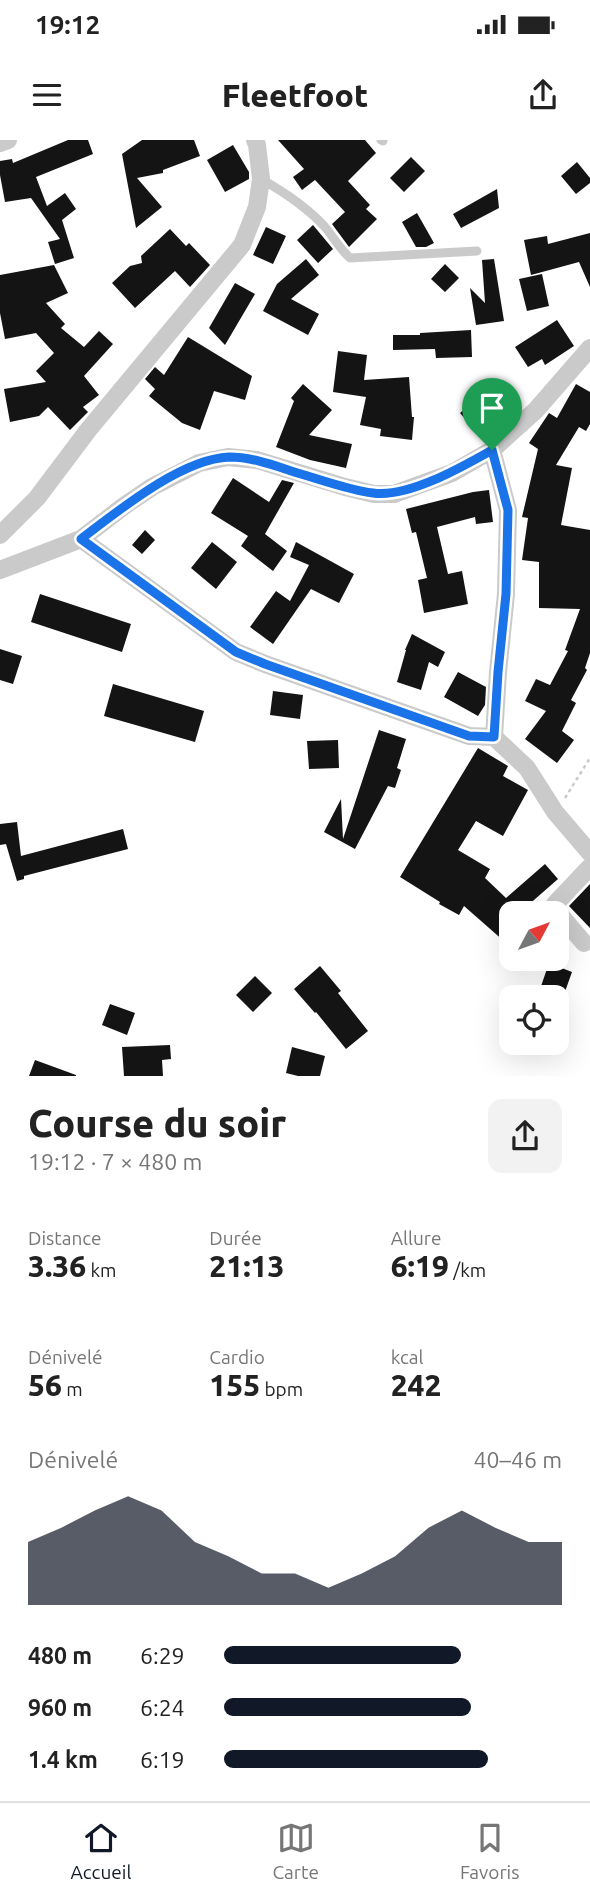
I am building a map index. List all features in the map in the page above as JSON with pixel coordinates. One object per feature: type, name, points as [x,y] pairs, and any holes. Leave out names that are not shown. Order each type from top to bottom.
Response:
[{"type":"street","points":[[0,143],[8,140]]},
{"type":"street","points":[[0,535],[37,498],[89,429],[243,245],[257,207],[261,179],[259,142]]},
{"type":"street","points":[[0,570],[81,539],[152,487],[199,463],[228,457],[257,460],[374,494],[394,494],[452,473],[492,450],[536,410],[590,348]]},
{"type":"street","points":[[492,450],[508,510],[506,594],[494,737]]},
{"type":"street","points":[[81,539],[236,652],[469,736],[494,737],[527,768],[555,812],[590,853]]},
{"type":"street","points":[[584,943],[555,909],[555,904],[590,867]]},
{"type":"lane","points":[[261,179],[284,192],[315,217],[350,258],[477,251]]},
{"type":"path","points":[[555,812],[590,758]]},
{"type":"building","points":[[68,140],[88,140],[93,154],[36,177],[47,206],[65,193],[76,209],[62,220],[74,258],[55,264],[48,242],[60,239],[31,198],[5,202],[0,161],[12,159],[13,163]]},
{"type":"building","points":[[142,140],[194,140],[200,156],[163,170],[163,173],[137,178],[162,207],[136,228],[122,154]]},
{"type":"building","points":[[278,140],[365,140],[376,153],[348,181],[370,205],[366,209],[377,219],[349,247],[332,224],[345,212],[315,180],[302,190],[293,177],[304,169]]},
{"type":"building","points":[[233,145],[249,172],[249,179],[225,192],[207,160]]},
{"type":"building","points":[[411,157],[425,171],[404,192],[390,178]]},
{"type":"building","points":[[577,162],[590,178],[590,183],[576,194],[561,176]]},
{"type":"building","points":[[497,189],[499,208],[461,228],[453,214]]},
{"type":"building","points":[[417,213],[434,243],[426,247],[416,247],[402,222]]},
{"type":"building","points":[[313,225],[333,249],[318,263],[297,240]]},
{"type":"building","points":[[266,227],[286,236],[273,264],[253,255]]},
{"type":"building","points":[[170,229],[186,246],[189,243],[210,265],[190,287],[175,271],[135,308],[112,283],[130,266],[142,263],[141,256]]},
{"type":"building","points":[[590,233],[590,287],[579,262],[531,275],[524,240],[547,236],[548,244]]},
{"type":"building","points":[[306,259],[319,275],[291,299],[319,314],[308,335],[263,311],[277,284]]},
{"type":"building","points":[[494,259],[504,321],[476,325],[470,288],[485,303],[482,260]]},
{"type":"building","points":[[445,264],[459,278],[445,292],[431,279]]},
{"type":"building","points":[[54,265],[68,293],[46,303],[65,324],[61,328],[84,347],[99,331],[113,344],[84,376],[99,395],[83,407],[88,412],[70,430],[48,407],[39,416],[10,422],[4,389],[46,382],[36,371],[54,353],[36,333],[5,339],[0,313],[0,275]]},
{"type":"building","points":[[542,274],[549,306],[527,311],[519,279]]},
{"type":"building","points":[[235,283],[255,294],[225,345],[209,328]]},
{"type":"building","points":[[557,320],[574,346],[545,365],[542,359],[528,367],[515,347]]},
{"type":"building","points":[[471,330],[472,357],[436,358],[435,349],[393,350],[393,335]]},
{"type":"building","points":[[188,337],[252,376],[245,400],[214,391],[200,430],[182,423],[149,396],[155,389],[145,379],[155,367],[164,375]]},
{"type":"building","points":[[338,351],[367,355],[364,380],[409,377],[414,417],[412,440],[380,436],[381,429],[360,425],[366,397],[333,392]]},
{"type":"building","points":[[303,384],[332,410],[309,435],[352,444],[346,468],[310,460],[276,447],[294,401],[291,398]]},
{"type":"building","points":[[576,384],[590,392],[590,424],[586,431],[579,427],[556,465],[572,468],[561,525],[590,530],[590,653],[585,668],[587,670],[571,700],[576,703],[562,731],[574,740],[557,763],[525,739],[546,711],[525,701],[536,679],[550,685],[568,651],[565,650],[580,609],[539,608],[539,562],[522,560],[528,518],[522,517],[538,449],[529,443],[549,413],[557,418]]},
{"type":"building","points":[[492,386],[512,409],[480,436],[460,413]]},
{"type":"building","points":[[233,478],[269,502],[282,480],[294,483],[265,534],[287,551],[273,571],[241,546],[248,536],[211,513]]},
{"type":"building","points":[[489,490],[493,522],[476,524],[475,517],[437,527],[448,574],[462,571],[468,604],[424,613],[418,580],[427,578],[416,532],[412,533],[406,509]]},
{"type":"building","points":[[145,530],[155,540],[142,554],[132,545]]},
{"type":"building","points":[[212,542],[237,562],[216,589],[191,568]]},
{"type":"building","points":[[296,542],[354,574],[339,603],[311,589],[273,644],[250,627],[276,591],[290,601],[309,565],[290,557]]},
{"type":"building","points":[[40,594],[131,624],[122,652],[31,622]]},
{"type":"building","points":[[412,634],[445,652],[438,667],[429,662],[421,690],[397,682]]},
{"type":"building","points":[[0,649],[22,656],[13,684],[0,680]]},
{"type":"building","points":[[458,672],[486,687],[485,705],[478,716],[444,697]]},
{"type":"building","points":[[113,684],[204,711],[195,742],[104,716]]},
{"type":"building","points":[[273,691],[303,695],[300,719],[270,715]]},
{"type":"building","points":[[379,730],[406,739],[397,768],[401,770],[395,788],[388,786],[355,849],[324,832],[341,799],[343,839]]},
{"type":"building","points":[[338,740],[339,768],[309,769],[307,741]]},
{"type":"building","points":[[478,748],[508,766],[503,776],[528,790],[503,836],[476,821],[458,850],[490,869],[485,878],[506,898],[545,864],[558,879],[533,901],[499,901],[499,937],[464,906],[459,915],[400,877]]},
{"type":"building","points":[[17,822],[21,856],[123,829],[128,849],[24,876],[24,879],[17,881],[6,844],[0,845],[0,824]]},
{"type":"building","points":[[590,884],[590,928],[569,906]]},
{"type":"building","points":[[320,966],[368,1031],[346,1049],[294,989]]},
{"type":"building","points":[[546,971],[572,972],[567,985],[541,985]]},
{"type":"building","points":[[255,976],[272,993],[253,1012],[236,995]]},
{"type":"building","points":[[110,1004],[135,1013],[127,1035],[102,1025]]},
{"type":"building","points":[[170,1045],[171,1059],[162,1060],[163,1076],[124,1076],[122,1047]]},
{"type":"building","points":[[292,1047],[325,1056],[320,1076],[286,1073]]},
{"type":"building","points":[[35,1060],[76,1075],[76,1076],[29,1076]]},
{"type":"route","points":[[492,450],[508,510],[506,594],[494,737],[469,736],[236,652],[81,539],[152,487],[199,463],[228,457],[257,460],[345,487],[374,494],[394,494],[452,473],[492,450]]}]
